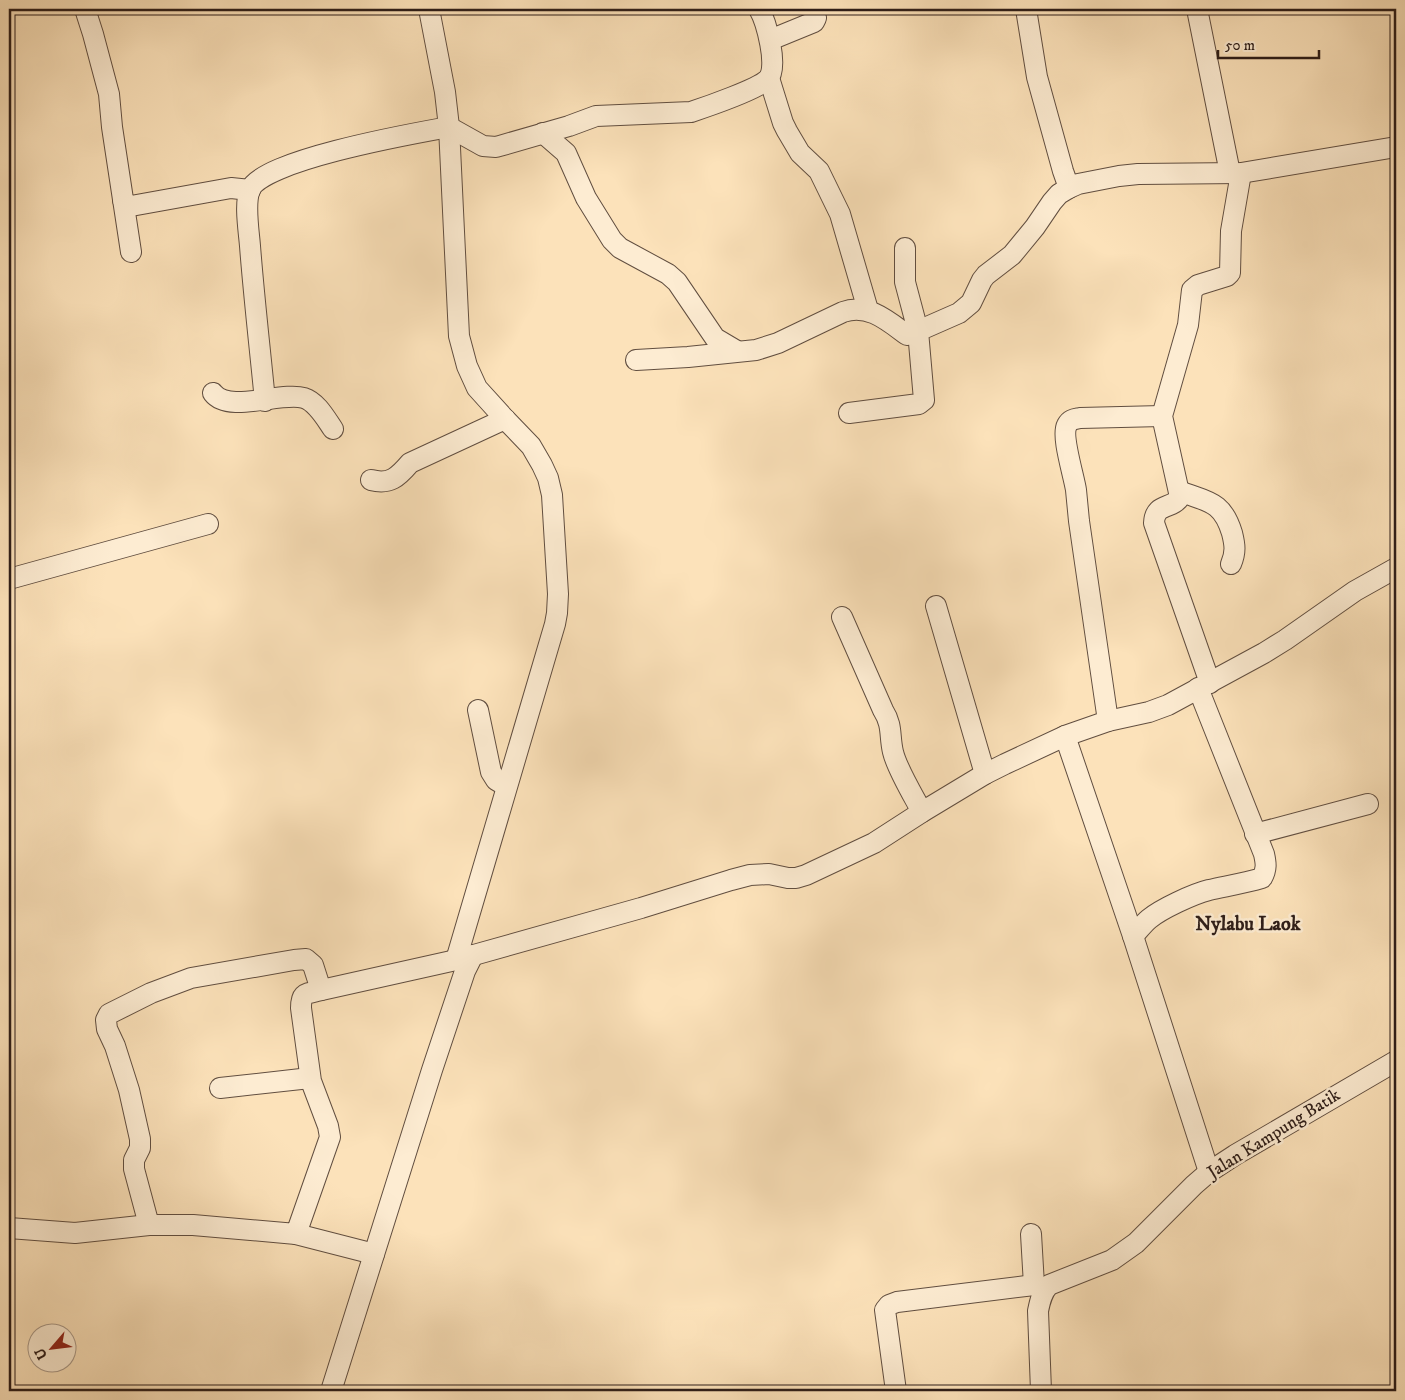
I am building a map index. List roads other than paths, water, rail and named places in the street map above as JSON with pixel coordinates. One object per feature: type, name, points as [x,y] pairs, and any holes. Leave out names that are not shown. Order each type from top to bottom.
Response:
[{"type":"street","points":[[85,9],[109,94],[112,127],[131,252]]},
{"type":"street","points":[[331,1391],[435,1061],[466,971],[465,957],[506,786],[557,613],[558,594],[552,496],[548,478],[531,446],[477,388],[467,366],[459,336],[449,127],[445,92],[429,9]]},
{"type":"street","points":[[758,9],[770,40],[771,69],[769,78],[784,123],[800,153],[819,171],[840,214],[868,310]]},
{"type":"street","points":[[770,40],[813,23],[816,18],[813,9]]},
{"type":"street","points":[[1026,9],[1037,77],[1069,188]]},
{"type":"street","points":[[1133,936],[1147,920],[1172,905],[1207,891],[1262,878],[1266,866],[1264,854],[1255,834],[1204,686],[1154,523],[1154,516],[1157,511],[1178,500],[1180,497],[1162,416],[1188,325],[1191,292],[1198,285],[1227,276],[1230,273],[1235,173],[1197,9]]},
{"type":"street","points":[[265,401],[247,208],[250,190],[255,182],[309,159],[356,145],[449,127],[483,146],[496,147],[596,116],[691,112],[757,86],[769,78]]},
{"type":"street","points":[[543,133],[566,152],[586,198],[612,240],[620,248],[668,274],[677,282],[715,338],[736,351]]},
{"type":"street","points":[[636,360],[756,350],[778,343],[848,310],[868,310],[896,326],[907,335],[912,334],[965,309],[986,275],[1012,255],[1059,194],[1078,184],[1138,174],[1235,173],[1396,147]]},
{"type":"street","points":[[123,200],[131,206],[231,188],[250,190]]},
{"type":"street","points":[[849,413],[919,404],[924,400],[918,331],[905,282],[905,248]]},
{"type":"street","points":[[213,393],[217,398],[226,401],[305,398],[317,407],[333,429]]},
{"type":"street","points":[[1108,721],[1066,430],[1068,423],[1080,418],[1162,416]]},
{"type":"street","points":[[371,480],[382,483],[390,480],[401,473],[410,463],[505,419]]},
{"type":"street","points":[[1179,490],[1211,503],[1219,508],[1228,520],[1235,554],[1230,564]]},
{"type":"street","points":[[9,579],[208,524]]},
{"type":"street","points":[[296,1234],[330,1138],[328,1126],[310,1078],[301,1001],[303,996],[308,993],[465,957],[641,908],[750,875],[769,874],[796,878],[806,875],[874,843],[985,774],[1065,736],[1108,721],[1158,710],[1286,640],[1355,591],[1396,568]]},
{"type":"street","points":[[936,606],[985,774]]},
{"type":"street","points":[[842,617],[888,718],[892,733],[893,751],[898,765],[922,812]]},
{"type":"street","points":[[478,710],[491,772],[496,780],[506,786]]},
{"type":"street","points":[[1065,736],[1133,936],[1209,1172]]},
{"type":"street","points":[[1255,834],[1368,804]]},
{"type":"street","points":[[149,1226],[134,1169],[134,1160],[140,1148],[140,1139],[129,1090],[115,1046],[107,1029],[106,1020],[109,1014],[152,993],[191,978],[294,960],[306,959],[313,965],[321,990]]},
{"type":"street","name":"Jalan Kampung Batik","points":[[1039,1287],[1049,1285],[1112,1260],[1136,1243],[1209,1172],[1396,1061]]},
{"type":"street","points":[[220,1088],[310,1078]]},
{"type":"street","points":[[9,1228],[75,1233],[149,1226],[193,1225],[296,1234],[374,1254]]},
{"type":"street","points":[[1031,1234],[1040,1298],[1038,1311],[1041,1391]]},
{"type":"street","points":[[896,1391],[885,1310],[889,1305],[897,1302],[1039,1287]]},
{"type":"district","name":"Nylabu Laok","points":[[1248,924]]}]
